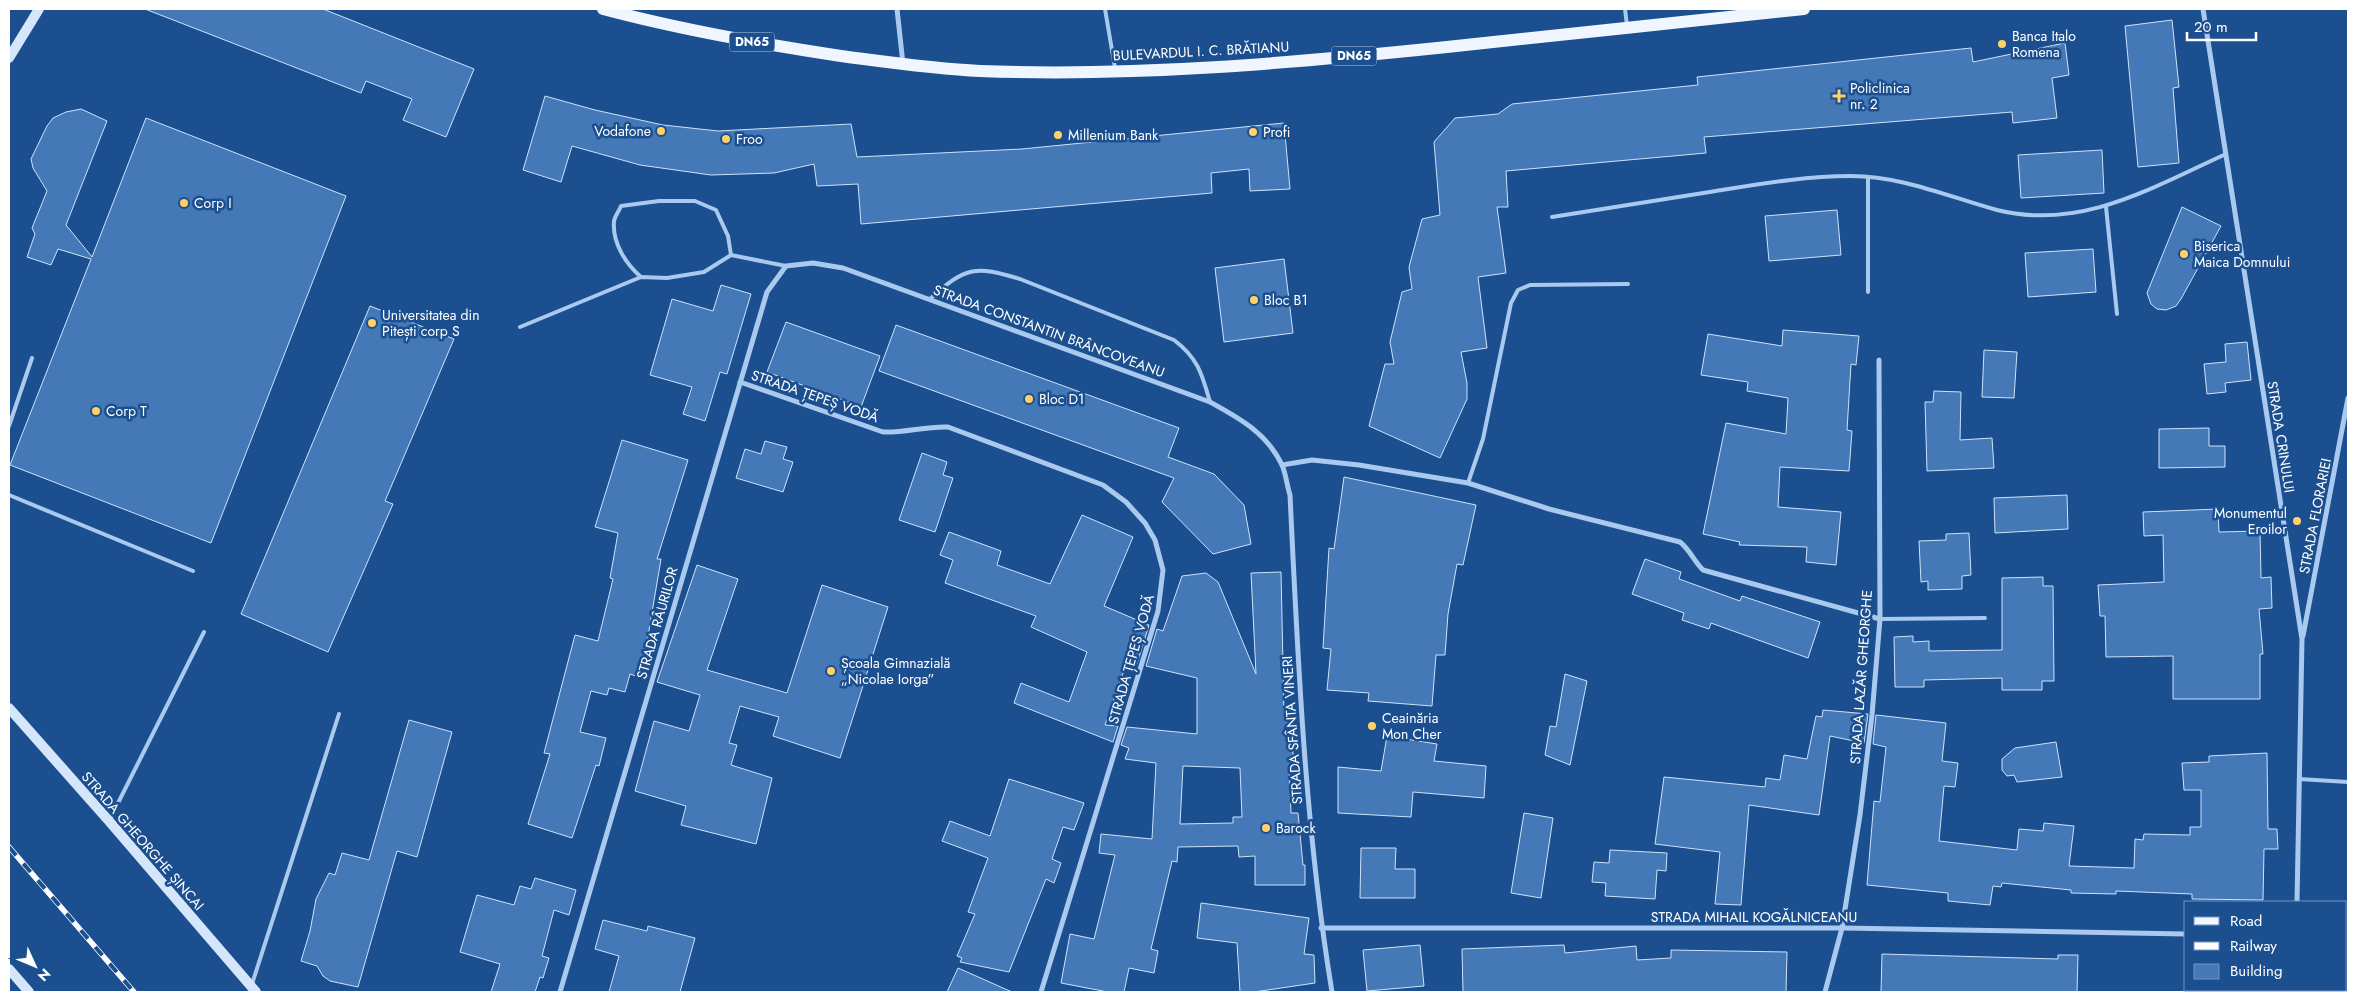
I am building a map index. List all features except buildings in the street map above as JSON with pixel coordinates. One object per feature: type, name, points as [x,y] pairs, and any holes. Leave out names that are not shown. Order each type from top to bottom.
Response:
[{"type":"main road","points":[[9,58],[38,9]]},
{"type":"main road","name":"BULEVARDUL I. C. BRĂTIANU","points":[[603,9],[736,39],[903,64],[977,71],[1115,72],[1221,67],[1804,9]]},
{"type":"main road","name":"STRADA GHEORGHE ȘINCAI","points":[[9,708],[109,821],[253,990]]},
{"type":"main road","points":[[9,969],[29,992]]},
{"type":"street","points":[[897,9],[903,64]]},
{"type":"street","name":"STRADA CRINULUI","points":[[2203,9],[2302,639],[2297,901]]},
{"type":"street","name":"STRADA CONSTANTIN BRÂNCOVEANU","points":[[786,266],[813,263],[843,268],[1210,402],[1242,420],[1262,435],[1282,465]]},
{"type":"street","name":"STRADA RÂURILOR","points":[[560,992],[767,292],[786,266]]},
{"type":"street","name":"STRADA LAZĂR GHEORGHE","points":[[1825,992],[1842,928],[1861,806],[1872,715],[1880,619],[1879,360]]},
{"type":"street","name":"STRADA ȚEPEȘ VODĂ","points":[[740,382],[883,432],[898,433],[931,426],[948,427],[1103,485],[1126,502],[1145,523],[1155,540],[1163,570],[1158,611],[1041,992]]},
{"type":"street","name":"STRADA FLORARIEI","points":[[2302,639],[2348,398]]},
{"type":"street","points":[[1282,465],[1312,460],[1359,465],[1468,483],[1550,509],[1680,542],[1688,549],[1694,562],[1703,570],[1880,619]]},
{"type":"street","name":"STRADA SFÂNTA VINERI","points":[[1282,465],[1290,495],[1300,703],[1310,821],[1321,928],[1332,992]]},
{"type":"street","name":"STRADA MIHAIL KOGĂLNICEANU","points":[[1321,928],[1842,928],[2184,934]]},
{"type":"lane","points":[[1105,9],[1115,72]]},
{"type":"lane","points":[[1624,9],[1628,28]]},
{"type":"lane","points":[[1552,216],[1778,181],[1851,176],[1898,181],[1999,210],[2034,216],[2067,214],[2106,207],[2138,195],[2226,154]]},
{"type":"lane","points":[[1868,178],[1868,292]]},
{"type":"lane","points":[[641,277],[627,266],[618,244],[614,221],[621,206],[658,200],[695,201],[716,210],[728,236],[731,254]]},
{"type":"lane","points":[[2106,207],[2118,314]]},
{"type":"lane","points":[[520,327],[641,277],[667,278],[704,272],[731,254],[786,266]]},
{"type":"lane","points":[[930,299],[952,279],[973,270],[995,271],[1020,278],[1174,340],[1189,352],[1198,365],[1210,402]]},
{"type":"lane","points":[[1468,483],[1483,439],[1511,304],[1518,290],[1530,285],[1628,284]]},
{"type":"lane","points":[[9,426],[32,358]]},
{"type":"lane","points":[[9,495],[193,571]]},
{"type":"lane","points":[[1880,619],[1985,618]]},
{"type":"lane","points":[[109,821],[204,632]]},
{"type":"lane","points":[[253,990],[339,714]]},
{"type":"lane","points":[[2299,779],[2348,782]]},
{"type":"railway","points":[[9,847],[134,992]]},
{"type":"place","name":"Banca Italo Romena","points":[[2002,44]]},
{"type":"place","name":"Policlinica nr. 2","points":[[1839,96]]},
{"type":"place","name":"Vodafone","points":[[661,131]]},
{"type":"place","name":"Profi","points":[[1253,132]]},
{"type":"place","name":"Millenium Bank","points":[[1058,135]]},
{"type":"place","name":"Froo","points":[[726,139]]},
{"type":"place","name":"Corp I","points":[[184,203]]},
{"type":"place","name":"Biserica Maica Domnului","points":[[2184,254]]},
{"type":"place","name":"Bloc B1","points":[[1254,300]]},
{"type":"place","name":"Universitatea din Pitești corp S","points":[[372,323]]},
{"type":"place","name":"Bloc D1","points":[[1029,399]]},
{"type":"place","name":"Corp T","points":[[96,411]]},
{"type":"place","name":"Monumentul Eroilor","points":[[2297,521]]},
{"type":"place","name":"Școala Gimnazială „Nicolae Iorga”","points":[[831,671]]},
{"type":"place","name":"Ceainăria Mon Cher","points":[[1372,726]]},
{"type":"place","name":"Barock","points":[[1266,828]]}]
